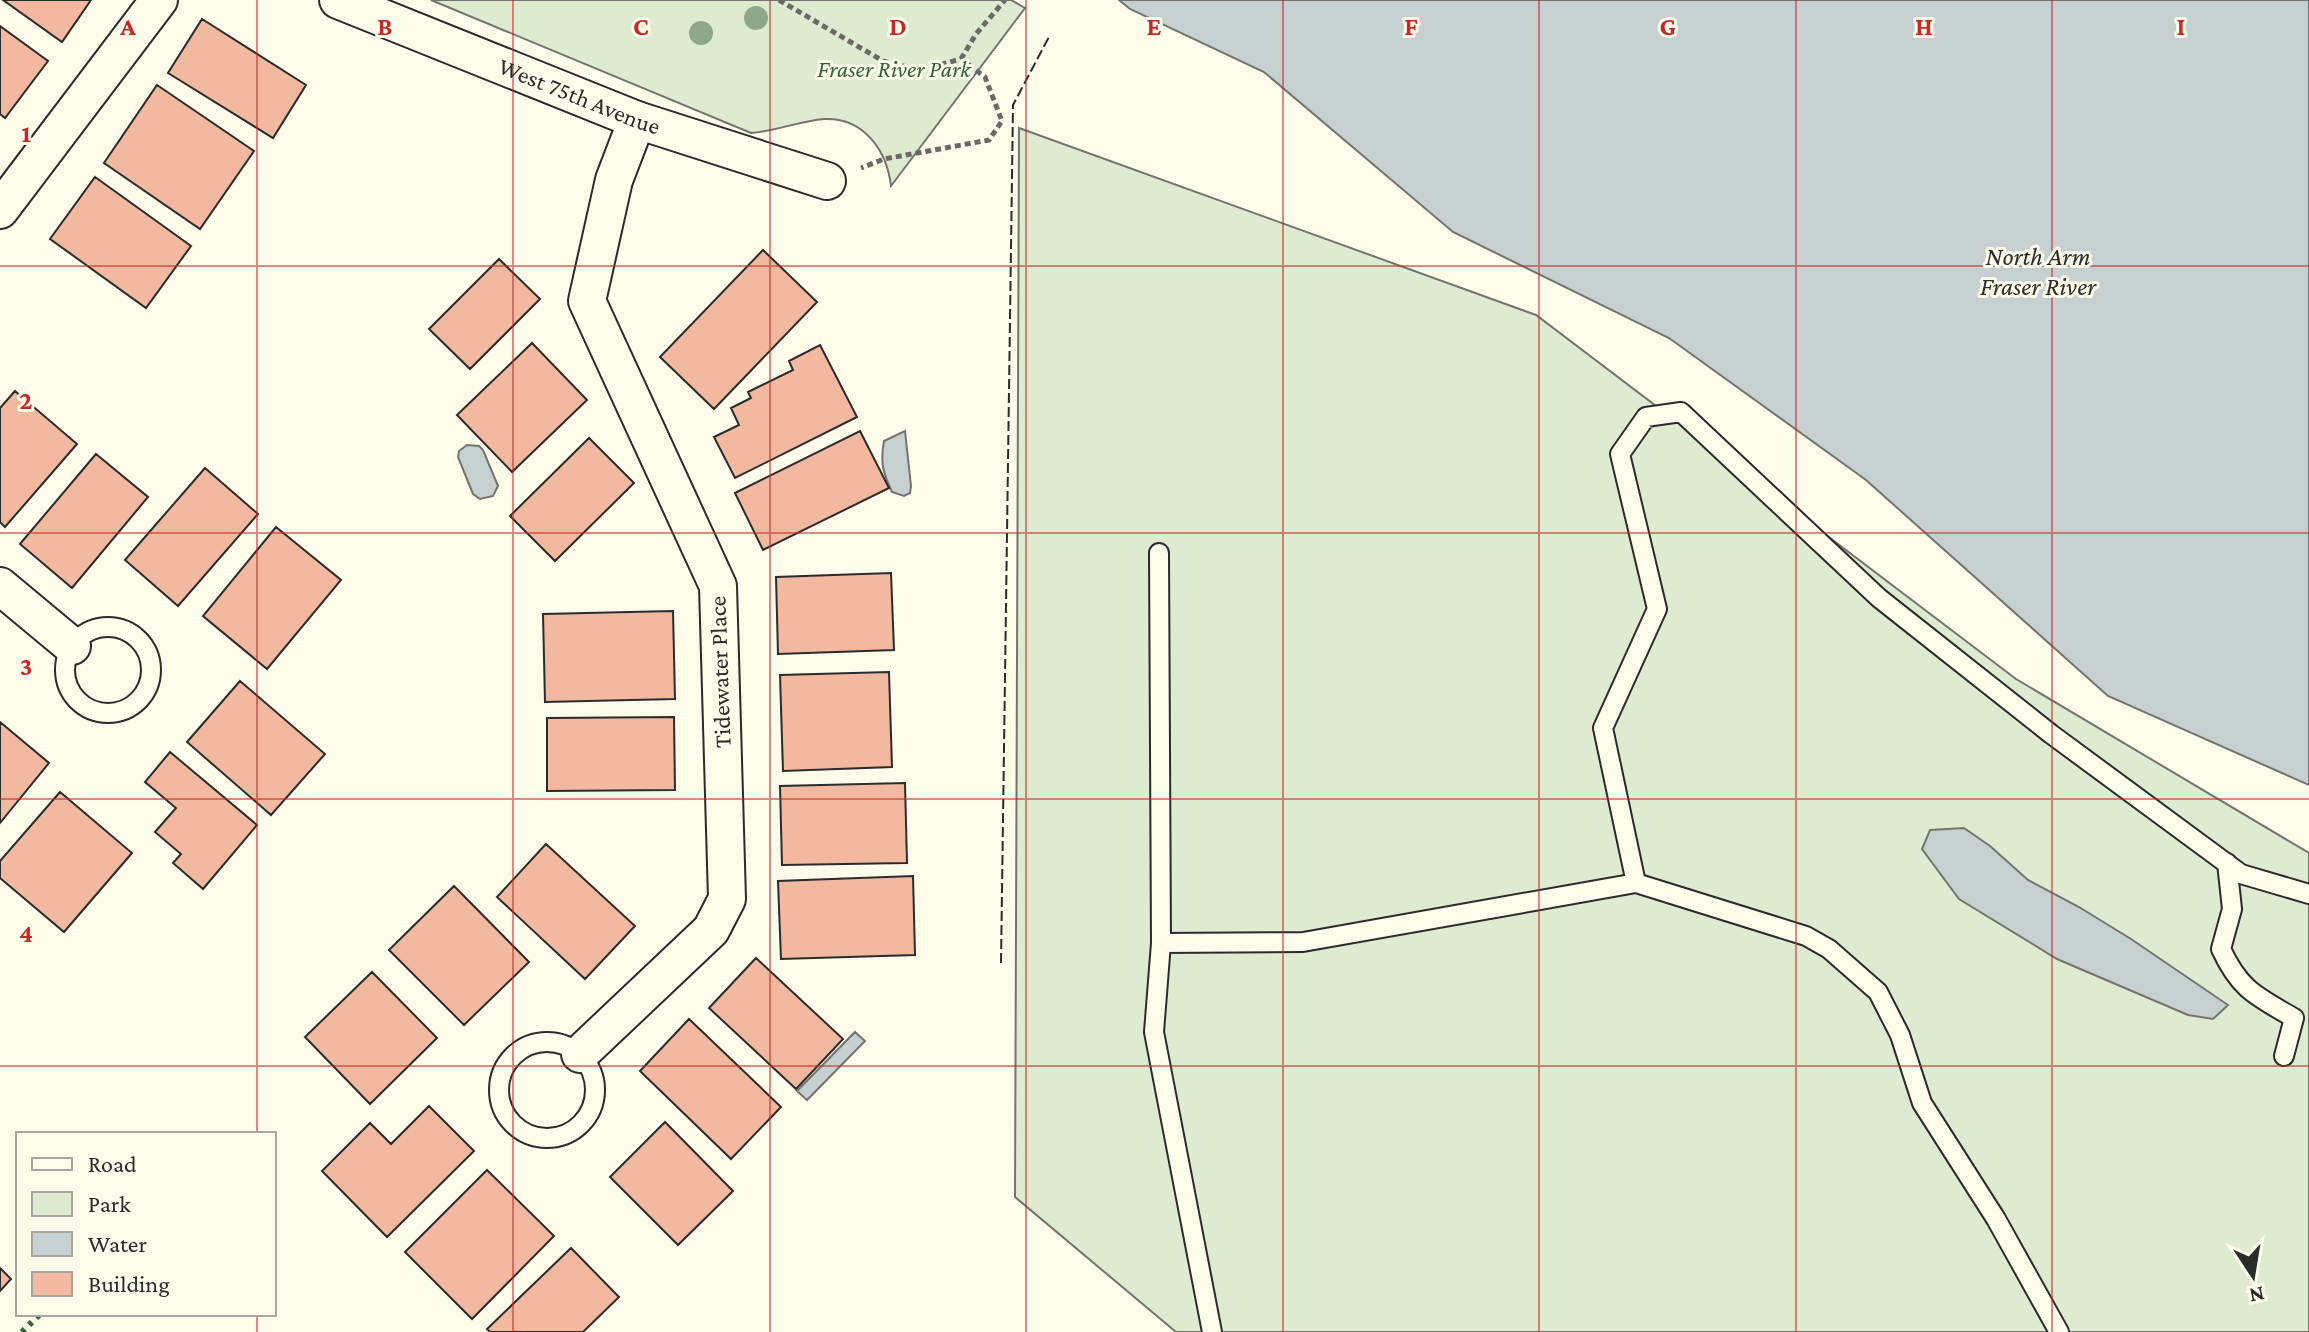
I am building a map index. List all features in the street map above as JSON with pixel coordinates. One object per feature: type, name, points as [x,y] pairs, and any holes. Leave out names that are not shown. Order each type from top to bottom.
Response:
[{"type":"street","points":[[0,210],[159,0]]},
{"type":"street","name":"West 75th Avenue","points":[[338,0],[637,120],[827,181]]},
{"type":"street","name":"Tidewater Place","points":[[580,1054],[711,930],[727,899],[718,586],[587,301],[614,180],[637,120]]},
{"type":"street","points":[[0,586],[72,646]]},
{"type":"lane","points":[[1636,883],[1603,728],[1657,609],[1620,454],[1646,417],[1681,412],[1879,598],[2051,734],[2241,874],[2309,894]]},
{"type":"lane","points":[[1159,553],[1161,943],[1154,1032],[1212,1332]]},
{"type":"lane","points":[[108,626],[122,628],[134,635],[144,645],[150,658],[149,685],[141,698],[130,707],[102,713],[76,699],[68,688],[65,673],[66,659],[72,646],[81,635],[108,626]]},
{"type":"lane","points":[[2227,863],[2232,909],[2221,949],[2234,976],[2258,997],[2294,1018],[2284,1056]]},
{"type":"lane","points":[[1161,943],[1303,942],[1636,883],[1806,936],[1829,949],[1878,992],[1900,1035],[1922,1103],[1996,1219],[2059,1332]]},
{"type":"lane","points":[[551,1042],[567,1046],[580,1054],[590,1067],[595,1082],[595,1098],[579,1126],[565,1135],[549,1138],[533,1137],[519,1129],[508,1118],[501,1104],[501,1073],[509,1059],[535,1043],[551,1042]]},
{"type":"path","points":[[779,0],[883,61],[919,70],[961,59],[976,34],[1005,0]]},
{"type":"path","points":[[827,181],[884,159],[989,140],[1002,121],[985,77],[961,59]]},
{"type":"green space","name":"Fraser River Park","points":[[431,0],[1011,0],[1025,8],[891,186],[879,149],[862,130],[851,124],[824,119],[751,133]]},
{"type":"green space","points":[[1019,128],[1536,315],[2016,679],[2309,853],[2309,1332],[1176,1332],[1015,1197]]},
{"type":"water","name":"North Arm Fraser River","points":[[1119,0],[2309,0],[2309,785],[2108,696],[1866,480],[1669,338],[1453,232],[1264,72],[1130,9]]},
{"type":"water","points":[[905,431],[911,486],[910,493],[904,496],[892,492],[884,473],[882,455],[884,441]]},
{"type":"water","points":[[467,445],[479,446],[483,450],[498,486],[493,496],[480,499],[473,494],[458,457],[459,451]]},
{"type":"water","points":[[1964,828],[1990,846],[2028,880],[2131,939],[2228,1005],[2213,1019],[2188,1015],[2057,959],[1959,899],[1922,849],[1930,830]]},
{"type":"water","points":[[855,1032],[865,1041],[807,1100],[797,1091]]},
{"type":"building","points":[[3,0],[91,0],[62,42]]},
{"type":"building","points":[[202,19],[306,85],[273,138],[168,73]]},
{"type":"building","points":[[0,26],[48,61],[5,118],[0,114]]},
{"type":"building","points":[[157,85],[254,151],[200,229],[104,163]]},
{"type":"building","points":[[95,177],[191,246],[146,308],[50,239]]},
{"type":"building","points":[[763,250],[817,302],[714,409],[660,357]]},
{"type":"building","points":[[499,259],[540,299],[470,369],[429,329]]},
{"type":"building","points":[[532,343],[587,400],[512,472],[457,415]]},
{"type":"building","points":[[820,345],[857,417],[735,478],[714,437],[739,425],[731,408],[751,398],[748,392],[793,370],[789,361]]},
{"type":"building","points":[[15,391],[77,444],[5,527],[0,522],[0,408]]},
{"type":"building","points":[[860,431],[889,488],[763,550],[735,493]]},
{"type":"building","points":[[589,438],[634,483],[555,561],[510,516]]},
{"type":"building","points":[[96,454],[148,497],[72,588],[20,544]]},
{"type":"building","points":[[205,468],[258,514],[178,606],[125,560]]},
{"type":"building","points":[[276,527],[341,580],[267,669],[203,616]]},
{"type":"building","points":[[891,573],[894,650],[778,654],[776,577]]},
{"type":"building","points":[[673,611],[675,699],[545,702],[543,614]]},
{"type":"building","points":[[889,672],[892,767],[783,771],[780,675]]},
{"type":"building","points":[[240,681],[325,754],[271,815],[187,742]]},
{"type":"building","points":[[674,717],[675,790],[547,791],[547,718]]},
{"type":"building","points":[[0,722],[49,763],[0,823]]},
{"type":"building","points":[[170,752],[257,825],[203,889],[173,863],[181,854],[155,832],[176,808],[145,782]]},
{"type":"building","points":[[905,783],[907,863],[782,865],[780,786]]},
{"type":"building","points":[[60,792],[132,853],[64,932],[0,878],[0,861]]},
{"type":"building","points":[[546,844],[635,926],[585,979],[497,897]]},
{"type":"building","points":[[913,876],[915,955],[781,959],[778,881]]},
{"type":"building","points":[[454,886],[529,962],[464,1025],[389,950]]},
{"type":"building","points":[[756,958],[843,1039],[796,1089],[709,1008]]},
{"type":"building","points":[[372,972],[437,1038],[370,1104],[305,1037]]},
{"type":"building","points":[[689,1019],[781,1107],[731,1159],[640,1071]]},
{"type":"building","points":[[429,1106],[474,1151],[387,1237],[322,1171],[370,1123],[391,1144]]},
{"type":"building","points":[[665,1122],[733,1191],[678,1245],[610,1177]]},
{"type":"building","points":[[487,1170],[554,1236],[472,1319],[405,1252]]},
{"type":"building","points":[[571,1248],[619,1297],[583,1332],[490,1332],[487,1329]]},
{"type":"building","points":[[0,1268],[11,1279],[0,1291]]},
{"type":"hedge","points":[[22,1332],[38,1316]]},
{"type":"fence","points":[[1001,963],[1013,105],[1050,35]]}]
